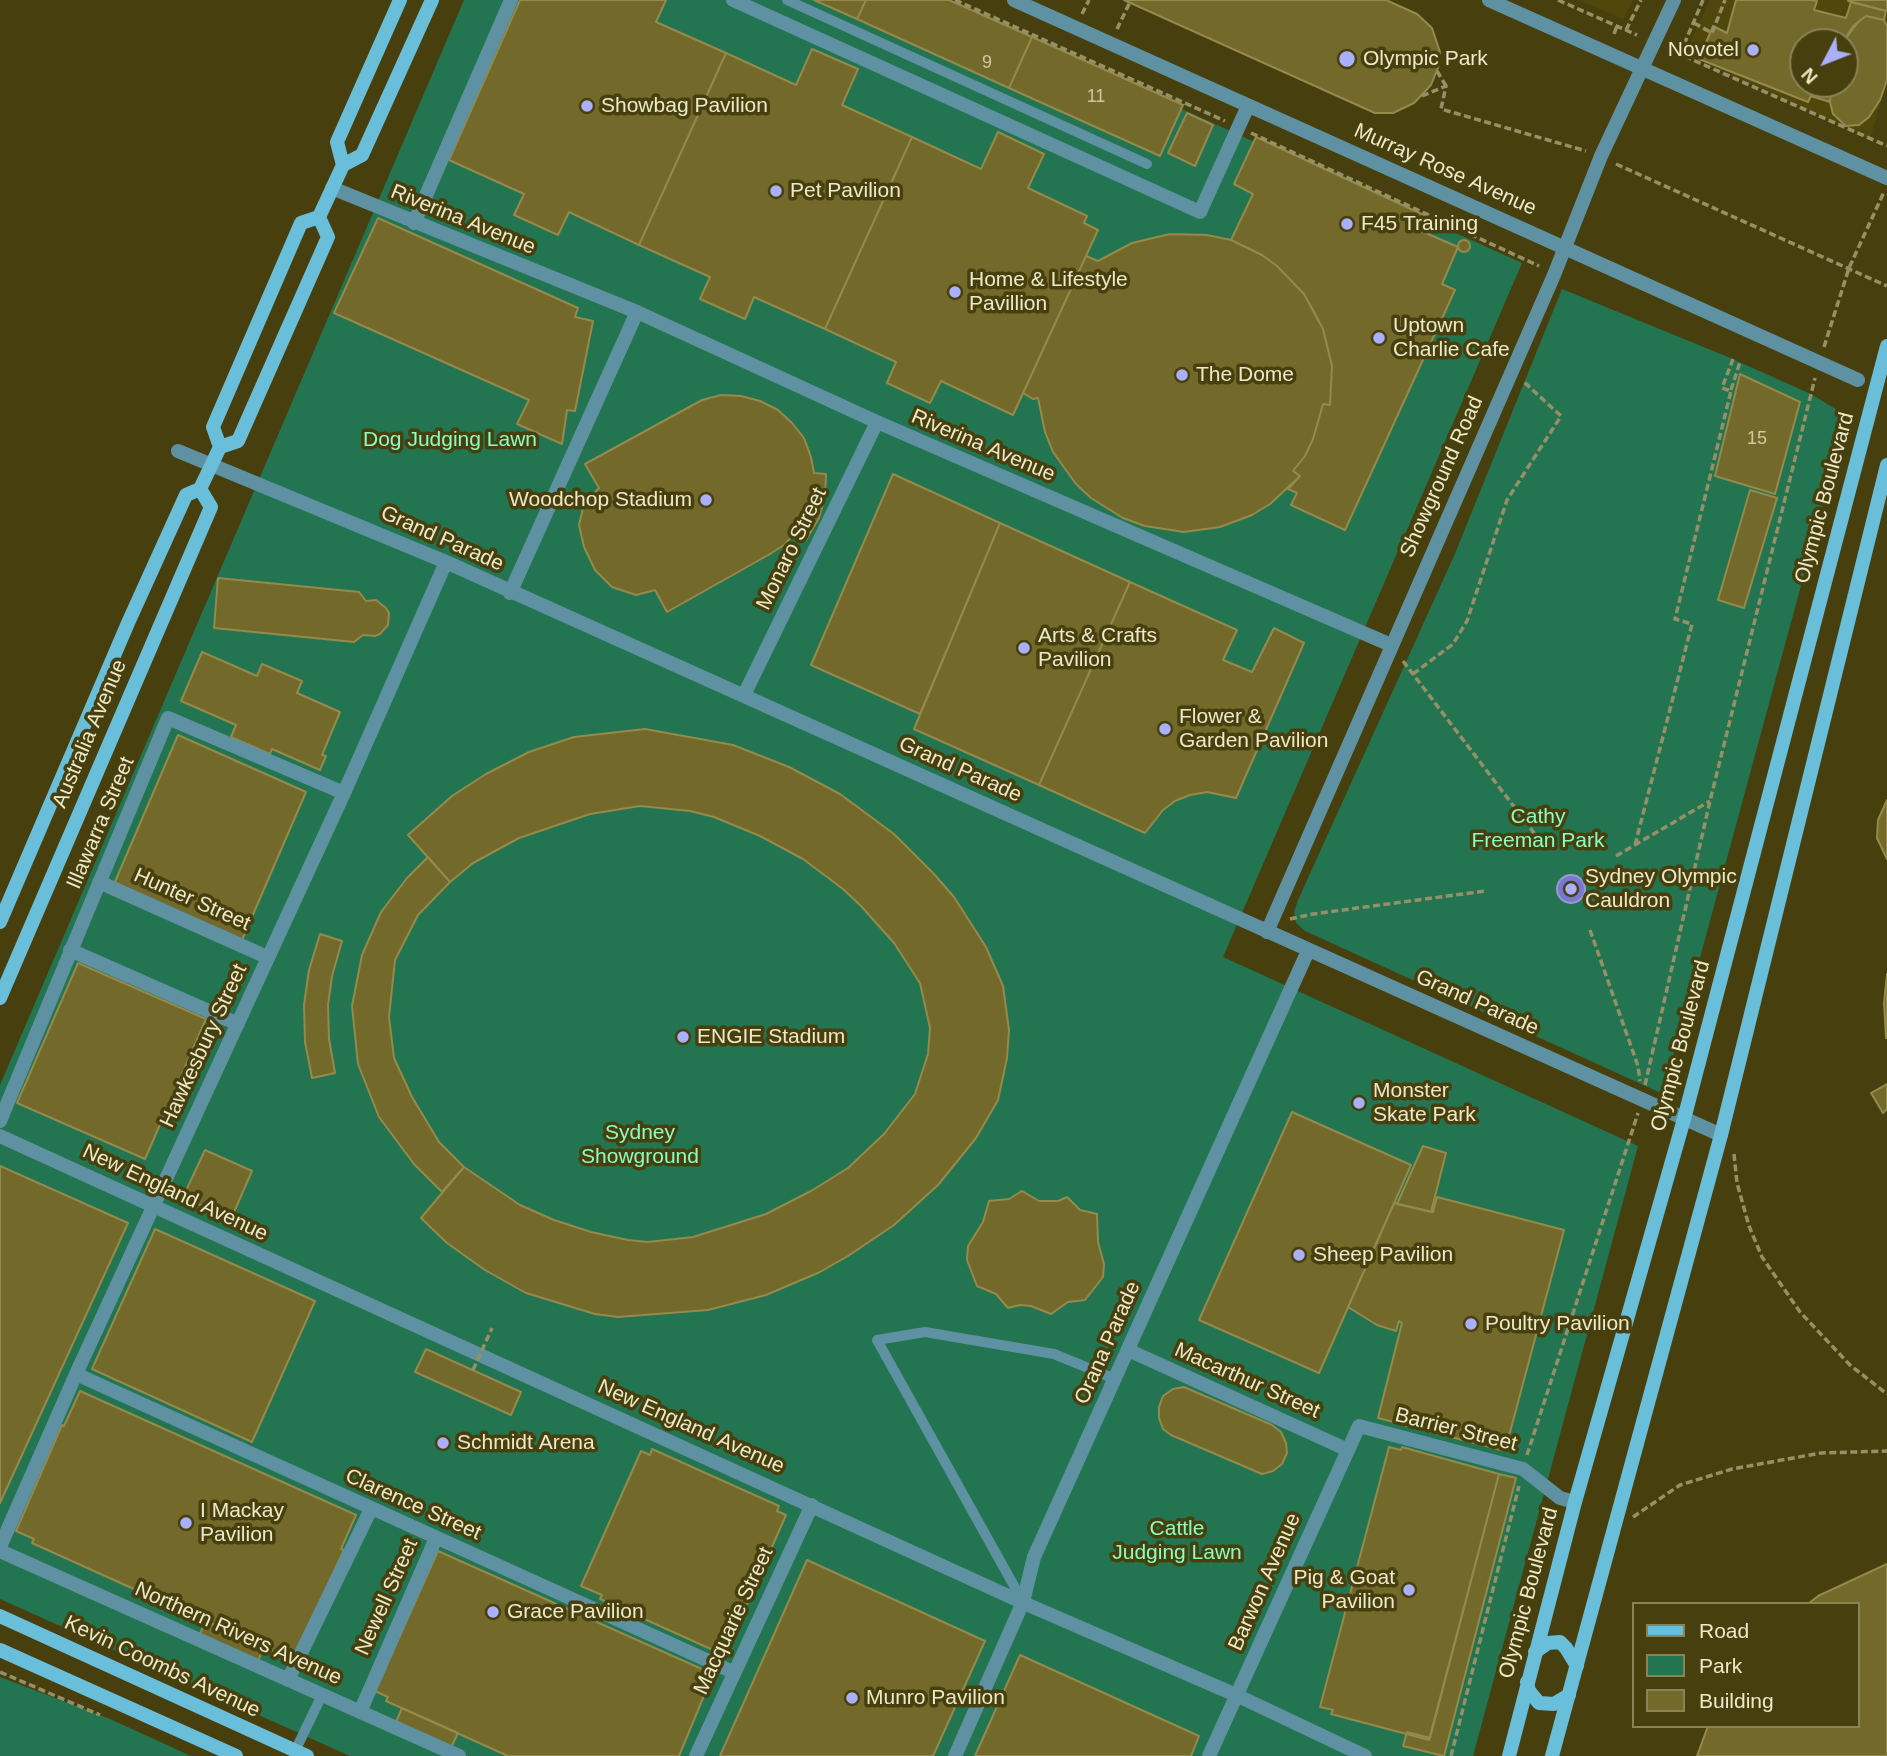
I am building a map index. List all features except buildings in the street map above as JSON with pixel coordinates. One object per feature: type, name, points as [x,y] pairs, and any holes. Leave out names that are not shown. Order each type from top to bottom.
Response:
[{"type":"street","name":"Australia Avenue","points":[[0,922],[186,495],[200,489],[220,447],[213,427],[301,223],[319,217],[332,188],[342,165],[337,142],[400,0]]},
{"type":"street","name":"Australia Avenue","points":[[342,165],[362,155],[432,0]]},
{"type":"street","points":[[414,223],[510,0]]},
{"type":"street","points":[[733,0],[1200,212],[1248,106]]},
{"type":"street","name":"Murray Rose Avenue","points":[[1014,0],[1858,380]]},
{"type":"street","points":[[1489,0],[1887,178]]},
{"type":"street","name":"Showground Road","points":[[1267,932],[1553,275],[1601,156],[1674,0]]},
{"type":"street","name":"Riverina Avenue","points":[[332,188],[637,312],[877,422],[1391,645]]},
{"type":"street","name":"Australia Avenue","points":[[220,447],[238,441],[328,237],[319,217]]},
{"type":"street","points":[[510,593],[637,312]]},
{"type":"street","name":"Olympic Boulevard","points":[[1508,1756],[1575,1502],[1684,1119],[1887,346]]},
{"type":"street","name":"Monaro Street","points":[[744,695],[877,422]]},
{"type":"street","name":"Grand Parade","points":[[178,451],[446,562],[1721,1135]]},
{"type":"street","points":[[1552,1756],[1721,1135],[1887,465]]},
{"type":"street","name":"Australia Avenue","points":[[0,998],[211,507],[200,489]]},
{"type":"street","name":"Hawkesbury Street","points":[[0,1549],[76,1374],[344,793],[446,562]]},
{"type":"street","name":"Illawarra Street","points":[[0,1121],[167,718],[344,793]]},
{"type":"street","name":"Hunter Street","points":[[99,882],[267,957]]},
{"type":"street","points":[[69,950],[238,1024]]},
{"type":"street","name":"Orana Parade","points":[[955,1756],[1023,1602],[1034,1557],[1308,951]]},
{"type":"street","name":"New England Avenue","points":[[0,1136],[1023,1602],[1236,1695],[1365,1756]]},
{"type":"street","name":"Macarthur Street","points":[[1128,1350],[1348,1450]]},
{"type":"street","name":"Clarence Street","points":[[76,1374],[733,1672]]},
{"type":"street","name":"Barrier Street","points":[[1359,1426],[1523,1469],[1560,1498],[1575,1502]]},
{"type":"street","name":"Barwon Avenue","points":[[1209,1756],[1359,1426]]},
{"type":"street","name":"Macquarie Street","points":[[696,1756],[812,1505]]},
{"type":"street","points":[[288,1680],[370,1509]]},
{"type":"street","name":"Newell Street","points":[[360,1712],[436,1538]]},
{"type":"street","name":"Northern Rivers Avenue","points":[[0,1549],[459,1756]]},
{"type":"street","name":"Kevin Coombs Avenue","points":[[0,1616],[301,1754]]},
{"type":"street","points":[[1535,1653],[1548,1643],[1560,1642],[1577,1665]]},
{"type":"street","points":[[0,1650],[236,1756]]},
{"type":"street","points":[[1527,1682],[1529,1691],[1539,1703],[1554,1704],[1569,1695]]},
{"type":"lane","points":[[787,0],[1147,163]]},
{"type":"lane","points":[[1023,1602],[877,1340],[925,1332],[938,1334],[1054,1354],[1115,1379]]},
{"type":"lane","points":[[301,1754],[322,1695]]},
{"type":"path","points":[[955,0],[1509,251],[1553,275]]},
{"type":"path","points":[[1558,0],[1637,35]]},
{"type":"path","points":[[1626,30],[1641,0]]},
{"type":"path","points":[[1703,0],[1677,53],[1887,146]]},
{"type":"path","points":[[1693,23],[1712,33],[1725,0]]},
{"type":"path","points":[[1111,43],[1130,2]]},
{"type":"path","points":[[1614,34],[1617,26]]},
{"type":"path","points":[[1437,71],[1446,86],[1441,109],[1597,155]]},
{"type":"path","points":[[1422,96],[1446,86]]},
{"type":"path","points":[[1616,164],[1887,286]]},
{"type":"path","points":[[1451,1756],[1523,1469],[1642,1100],[1710,801],[1820,363],[1849,268],[1883,197]]},
{"type":"path","points":[[1509,251],[1513,243]]},
{"type":"path","points":[[1731,391],[1722,388],[1733,359]]},
{"type":"path","points":[[1635,845],[1692,624],[1675,620],[1740,362]]},
{"type":"path","points":[[1413,674],[1453,644],[1467,621],[1507,500],[1561,416],[1511,371]]},
{"type":"path","points":[[1391,645],[1541,842]]},
{"type":"path","points":[[1616,856],[1710,801]]},
{"type":"path","points":[[1267,932],[1290,919],[1313,914],[1485,891]]},
{"type":"path","points":[[1590,930],[1638,1066],[1642,1100]]},
{"type":"path","points":[[1734,1150],[1737,1183],[1749,1226],[1762,1257],[1800,1312],[1850,1365],[1887,1394]]},
{"type":"path","points":[[473,1370],[492,1328]]},
{"type":"path","points":[[1630,1519],[1680,1485],[1732,1469],[1821,1453],[1887,1451]]},
{"type":"path","points":[[0,1672],[110,1719]]},
{"type":"shaded area","points":[[1578,0],[1633,0],[1623,19]]},
{"type":"shaded area","points":[[1710,0],[1887,0],[1887,81],[1870,139],[1685,54]]},
{"type":"shaded area","name":"Sydney Olympic Cauldron","points":[[1571,875],[1581,879],[1585,889],[1581,899],[1571,903],[1561,899],[1557,889],[1561,879]]},
{"type":"green space","name":"Sydney Showground","points":[[464,0],[941,0],[1522,263],[1223,957],[1638,1146],[1473,1756],[350,1756],[0,1599],[0,1085]]},
{"type":"green space","name":"Cathy Freeman Park","points":[[1562,289],[1728,357],[1811,394],[1847,416],[1663,1094],[1305,931],[1296,923],[1294,912],[1454,556]]},
{"type":"green space","points":[[0,1677],[110,1719],[191,1756],[0,1756]]},
{"type":"place","name":"Novotel","points":[[1753,50]]},
{"type":"place","name":"Olympic Park","points":[[1347,59]]},
{"type":"place","name":"Showbag Pavilion","points":[[587,106]]},
{"type":"place","name":"Pet Pavilion","points":[[776,191]]},
{"type":"place","name":"F45 Training","points":[[1347,224]]},
{"type":"place","name":"Home & Lifestyle Pavillion","points":[[955,292]]},
{"type":"place","name":"Uptown Charlie Cafe","points":[[1379,338]]},
{"type":"place","name":"The Dome","points":[[1182,375]]},
{"type":"place","name":"Woodchop Stadium","points":[[706,500]]},
{"type":"place","name":"Arts & Crafts Pavilion","points":[[1024,648]]},
{"type":"place","name":"Flower & Garden Pavilion","points":[[1165,729]]},
{"type":"place","name":"Sydney Olympic Cauldron","points":[[1571,889]]},
{"type":"place","name":"ENGIE Stadium","points":[[683,1037]]},
{"type":"place","name":"Monster Skate Park","points":[[1359,1103]]},
{"type":"place","name":"Sheep Pavilion","points":[[1299,1255]]},
{"type":"place","name":"Poultry Pavilion","points":[[1471,1324]]},
{"type":"place","name":"Schmidt Arena","points":[[443,1443]]},
{"type":"place","name":"I Mackay Pavilion","points":[[186,1523]]},
{"type":"place","name":"Pig & Goat Pavilion","points":[[1409,1590]]},
{"type":"place","name":"Grace Pavilion","points":[[493,1612]]},
{"type":"place","name":"Munro Pavilion","points":[[852,1698]]},
{"type":"park label","name":"Dog Judging Lawn","points":[[450,440]]},
{"type":"park label","name":"Cattle Judging Lawn","points":[[1177,1541]]}]
